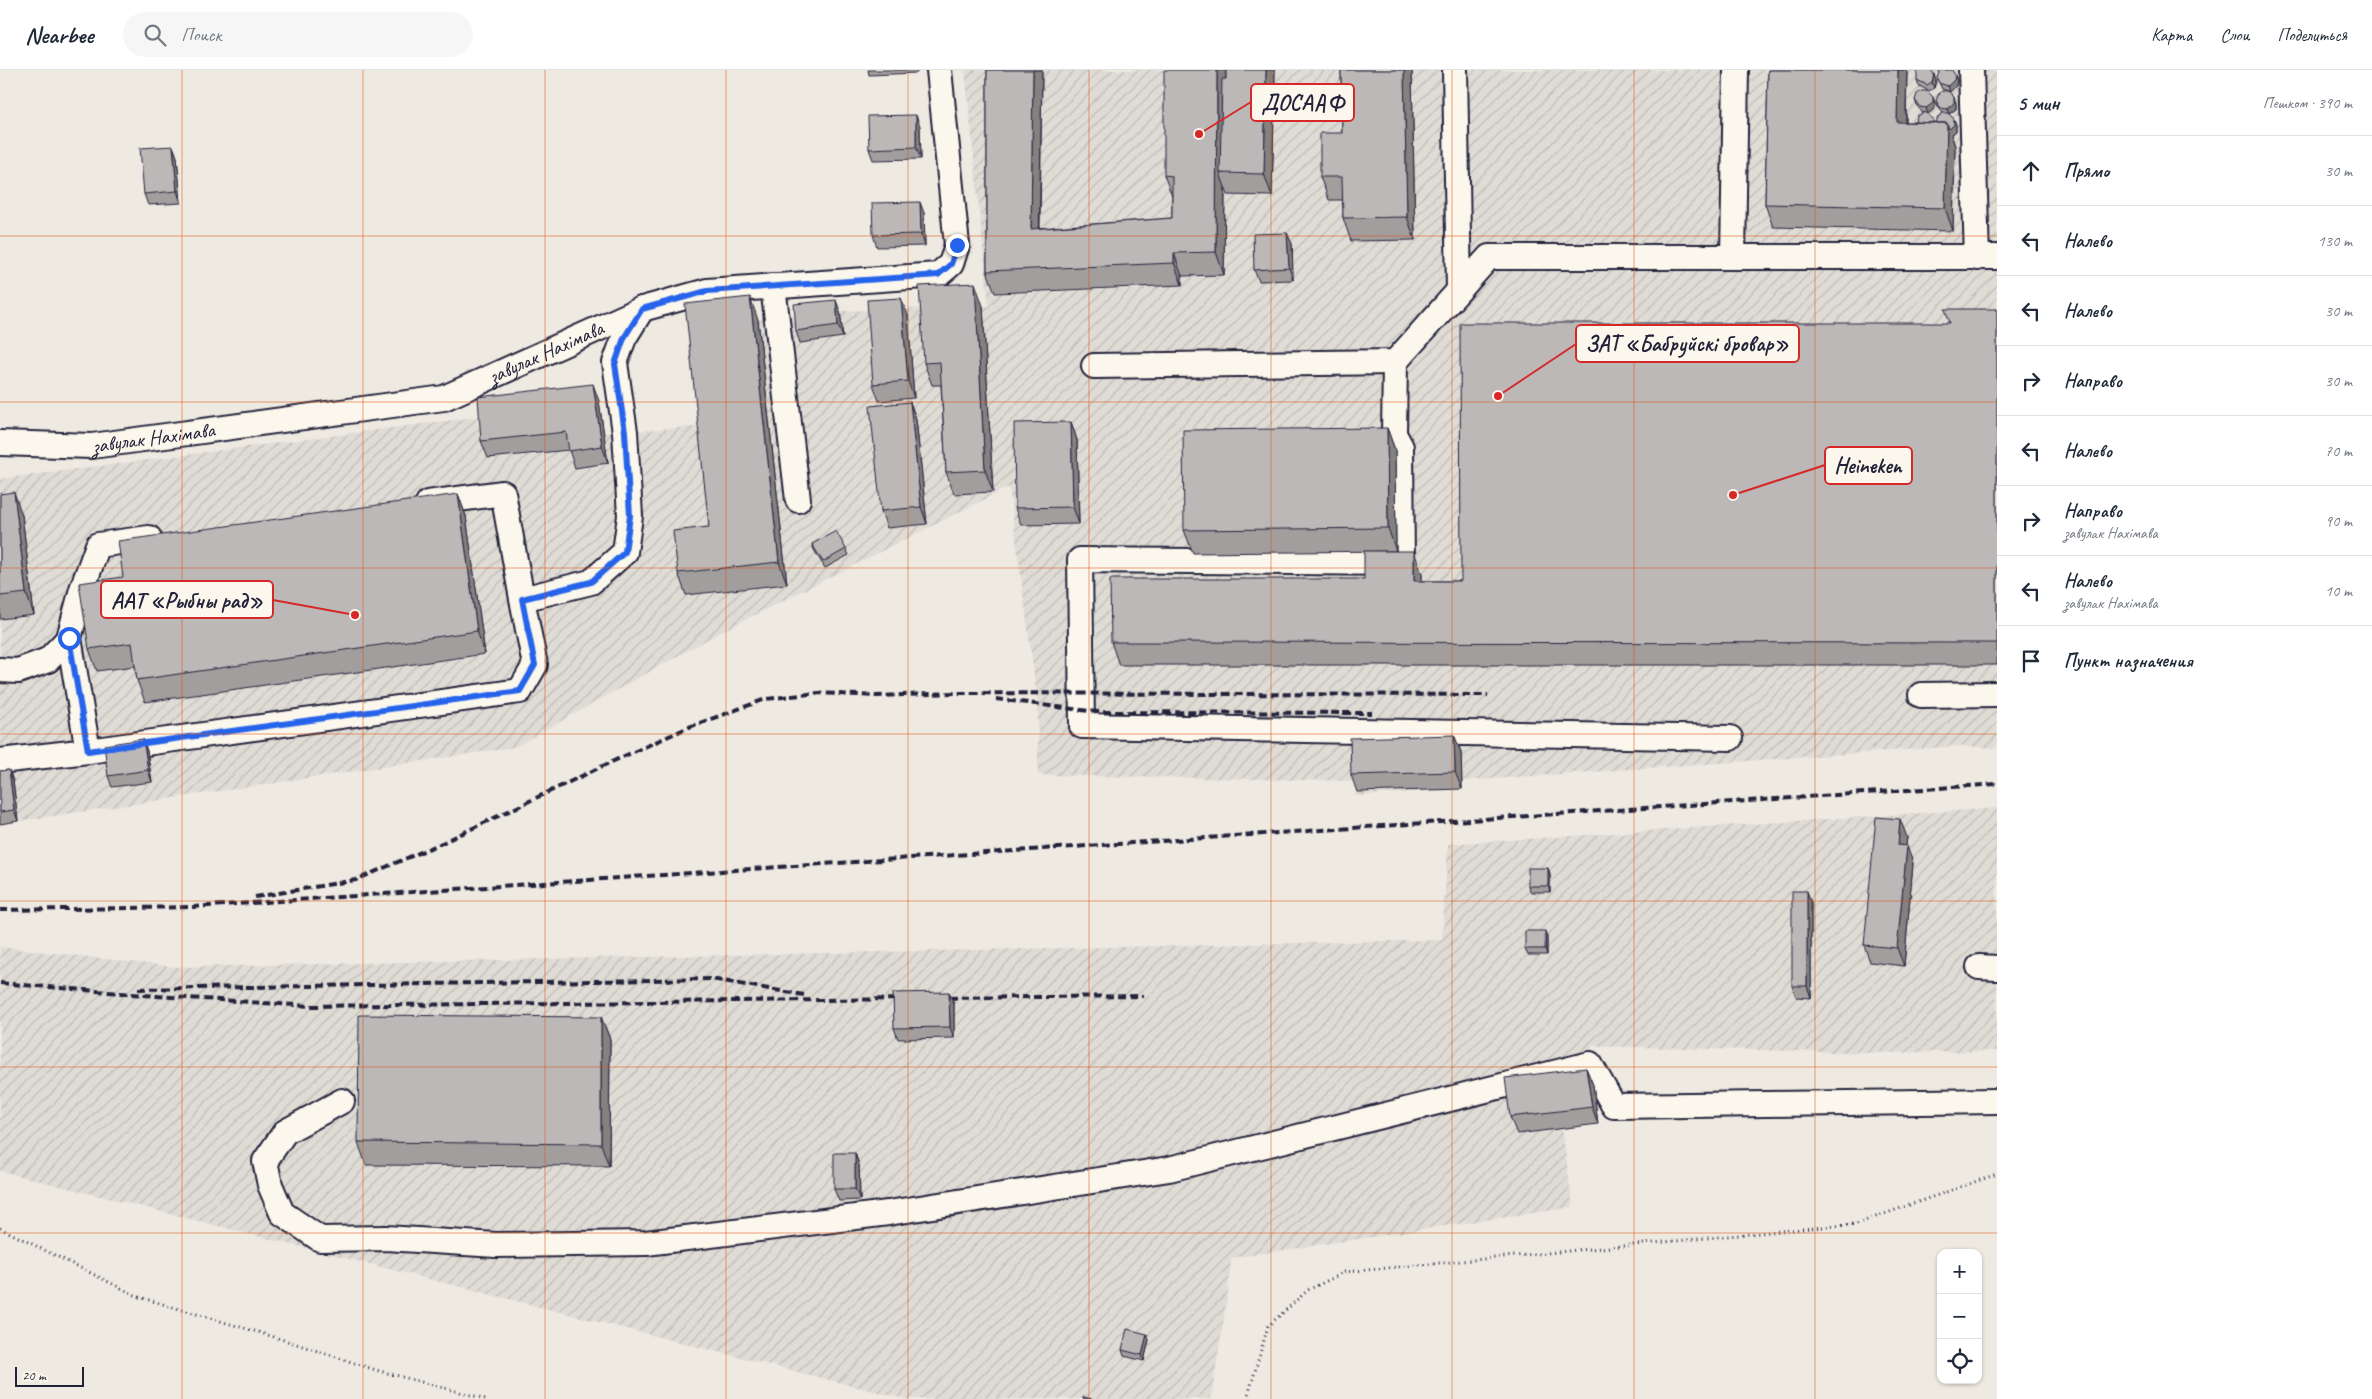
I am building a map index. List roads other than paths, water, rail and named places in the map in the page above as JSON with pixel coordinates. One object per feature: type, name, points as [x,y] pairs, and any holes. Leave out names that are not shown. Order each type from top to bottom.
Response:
[{"type":"street","name":"завулак Нахімава","points":[[0,443],[92,446],[444,398],[642,309],[707,291],[938,275],[951,264],[957,245],[939,70]]},
{"type":"street","points":[[1455,70],[1459,290]]},
{"type":"street","points":[[1733,257],[1736,70]]},
{"type":"street","points":[[1730,738],[1082,726],[1080,560],[1402,563],[1401,447],[1394,434],[1395,362],[1489,257],[1987,258],[1971,70]]},
{"type":"street","points":[[773,286],[798,500]]},
{"type":"street","points":[[522,599],[591,582],[625,552],[630,516],[625,432],[615,364],[624,338],[642,309]]},
{"type":"street","points":[[1094,366],[1395,362]]},
{"type":"street","points":[[0,760],[88,751],[520,691],[535,665],[503,493],[404,506]]},
{"type":"street","points":[[88,751],[69,638],[82,589],[98,544],[167,536]]},
{"type":"street","points":[[0,670],[18,671],[48,660],[69,638]]},
{"type":"street","points":[[1921,695],[1997,694]]},
{"type":"street","points":[[342,1101],[285,1132],[265,1161],[270,1184],[282,1213],[320,1239],[386,1238],[496,1245],[646,1243],[888,1213],[1159,1170],[1590,1064],[1614,1106],[1997,1101]]},
{"type":"railway","points":[[255,897],[356,880],[444,842],[689,727],[766,699],[818,693],[877,696],[956,693],[1488,695]]},
{"type":"railway","points":[[996,699],[1097,712],[1372,713]]},
{"type":"railway","points":[[0,910],[193,907],[1997,784]]},
{"type":"railway","points":[[138,989],[711,979],[804,995]]},
{"type":"railway","points":[[0,983],[311,1006],[907,999]]},
{"type":"railway","points":[[937,998],[1144,996]]},
{"type":"place","name":"ДОСААФ","points":[[1199,134]]},
{"type":"place","name":"ЗАТ «Бабруйскі бровар»","points":[[1498,396]]},
{"type":"place","name":"Heineken","points":[[1733,495]]},
{"type":"place","name":"ААТ «Рыбны рад»","points":[[355,615]]}]
